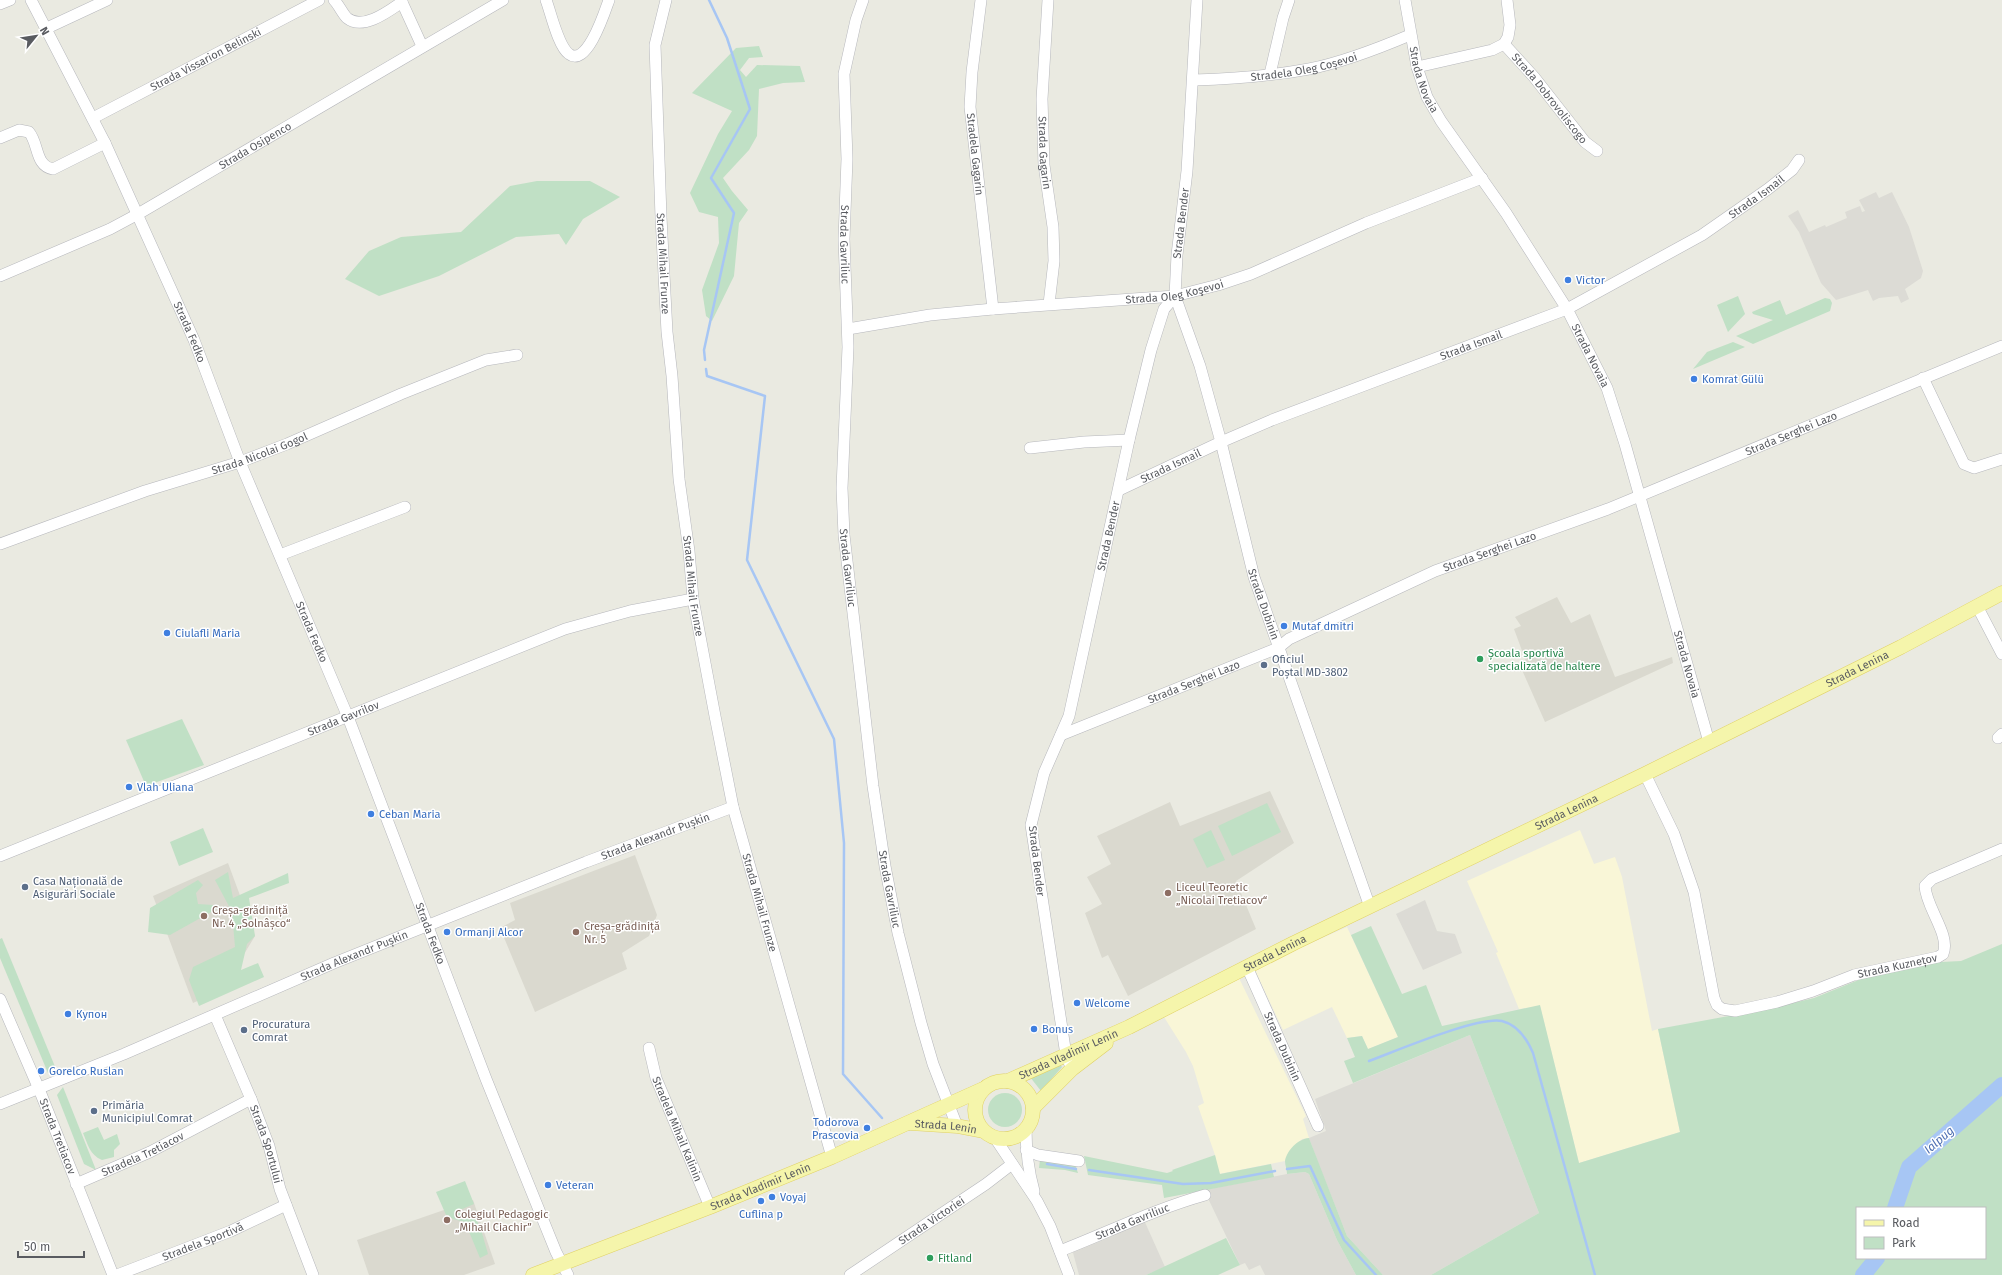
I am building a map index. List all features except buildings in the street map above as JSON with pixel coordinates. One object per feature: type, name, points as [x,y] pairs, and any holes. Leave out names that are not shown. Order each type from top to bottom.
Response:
[{"type":"main road","name":"Strada Lenina","points":[[1129,1027],[1246,967],[1645,774],[1901,647],[2002,593]]},
{"type":"main road","name":"Strada Vladimir Lenin","points":[[1008,1081],[1129,1027]]},
{"type":"main road","points":[[1033,1108],[1072,1069],[1129,1027]]},
{"type":"main road","points":[[999,1081],[1008,1081],[1018,1084],[1026,1090],[1031,1099],[1033,1108],[1033,1116],[1026,1128],[1012,1138],[989,1134],[975,1114],[978,1096],[983,1089],[999,1081]]},
{"type":"main road","name":"Strada Vladimir Lenin","points":[[533,1275],[565,1269],[832,1157],[983,1089]]},
{"type":"main road","name":"Strada Lenin","points":[[908,1123],[956,1126],[989,1134]]},
{"type":"street","points":[[0,4],[10,0]]},
{"type":"street","name":"Strada Fedko","points":[[31,0],[47,28],[105,143],[194,340],[240,462],[348,717],[426,926],[486,1079],[565,1269]]},
{"type":"street","points":[[47,28],[107,0]]},
{"type":"street","name":"Strada Vissarion Belinski","points":[[93,118],[319,0]]},
{"type":"street","points":[[334,0],[347,18],[354,22],[368,21],[386,12],[402,1],[422,46]]},
{"type":"street","name":"Strada Osipenco","points":[[0,276],[110,229],[138,214],[422,46],[503,0]]},
{"type":"street","points":[[546,0],[563,45],[569,54],[574,56],[581,55],[588,46],[609,0]]},
{"type":"street","name":"Strada Mihail Frunze","points":[[666,0],[655,45],[661,217],[667,332],[672,376],[679,479],[689,551],[693,599],[714,716],[733,807],[832,1157]]},
{"type":"street","name":"Strada Gavriliuc","points":[[863,0],[856,20],[844,74],[847,159],[844,239],[848,329],[842,513],[873,786],[885,866],[898,933],[933,1064],[956,1126]]},
{"type":"street","name":"Stradela Gagarin","points":[[981,0],[972,72],[970,107],[993,309]]},
{"type":"street","name":"Strada Gagarin","points":[[1048,0],[1042,99],[1044,165],[1053,227],[1054,261],[1049,304]]},
{"type":"street","name":"Strada Bender","points":[[1072,1069],[1066,1054],[1031,825],[1044,773],[1069,716],[1129,440],[1160,319],[1164,309],[1175,296],[1194,80],[1197,0]]},
{"type":"street","points":[[1270,74],[1283,18],[1289,0]]},
{"type":"street","name":"Strada Novaia","points":[[1406,0],[1410,35],[1417,67],[1427,97],[1441,120],[1524,239],[1567,309],[1607,388],[1709,742]]},
{"type":"street","name":"Strada Dobrovoliscogo","points":[[1417,67],[1492,50],[1504,44],[1508,37],[1510,25],[1507,0]]},
{"type":"street","name":"Stradela Oleg Coșevoi","points":[[1194,80],[1226,79],[1309,69],[1372,51],[1410,35]]},
{"type":"street","name":"Strada Dobrovoliscogo","points":[[1504,44],[1534,77],[1585,142],[1597,151]]},
{"type":"street","points":[[0,138],[19,130],[28,132],[35,142],[44,165],[53,169],[105,143]]},
{"type":"street","name":"Strada Ismail","points":[[1119,490],[1221,442],[1335,396],[1567,309],[1702,235],[1768,189],[1792,170],[1799,160]]},
{"type":"street","name":"Strada Oleg Koşevoi","points":[[848,329],[930,315],[1049,304],[1175,296],[1218,285],[1251,274],[1366,223],[1482,178]]},
{"type":"street","name":"Strada Dubinin","points":[[1175,296],[1200,366],[1221,442],[1254,577],[1370,907]]},
{"type":"street","name":"Strada Serghei Lazo","points":[[1061,736],[1278,648],[1289,639],[1434,571],[1608,509],[2002,346]]},
{"type":"street","name":"Strada Nicolai Gogol","points":[[0,544],[144,491],[240,462],[322,430],[401,394],[479,363],[493,358],[517,355]]},
{"type":"street","points":[[1923,378],[1964,464],[1974,468],[2002,459]]},
{"type":"street","points":[[1030,448],[1084,442],[1129,440]]},
{"type":"street","points":[[280,555],[405,507]]},
{"type":"street","name":"Strada Gavrilov","points":[[0,856],[565,629],[630,611],[693,599]]},
{"type":"street","points":[[1977,606],[2002,654]]},
{"type":"street","name":"Strada Kuznețov","points":[[1645,774],[1674,834],[1684,860],[1694,892],[1714,998],[1717,1005],[1722,1009],[1735,1011],[1777,1002],[1813,991],[1854,975],[1938,957],[1943,954],[1946,941],[1928,900],[1925,886],[1932,879],[2002,849]]},
{"type":"street","name":"Strada Alexandr Pușkin","points":[[0,1104],[215,1015],[334,963],[586,862],[733,807]]},
{"type":"street","name":"Strada Dubinin","points":[[1246,967],[1318,1126]]},
{"type":"street","name":"Strada Tretiacov","points":[[0,999],[39,1089],[113,1275]]},
{"type":"street","name":"Strada Sportului","points":[[215,1015],[252,1099],[286,1205],[313,1275]]},
{"type":"street","name":"Stradela Mihail Kalinin","points":[[650,1048],[656,1078],[710,1207]]},
{"type":"street","name":"Stradela Tretiacov","points":[[76,1184],[150,1152],[252,1099]]},
{"type":"street","points":[[1026,1128],[1026,1150],[1030,1175],[1037,1201]]},
{"type":"street","points":[[989,1134],[1012,1164],[1037,1201],[1060,1251],[1069,1275]]},
{"type":"street","points":[[1026,1150],[1038,1155],[1079,1161]]},
{"type":"street","name":"Strada Victoriei","points":[[850,1275],[986,1184],[1012,1164]]},
{"type":"street","name":"Strada Gavriliuc","points":[[1060,1251],[1114,1227],[1171,1205],[1205,1195]]},
{"type":"street","name":"Stradela Sportivă","points":[[118,1275],[231,1231],[286,1205]]},
{"type":"shaded area","points":[[1876,192],[1879,198],[1892,192],[1909,227],[1923,271],[1921,278],[1905,289],[1909,299],[1901,303],[1898,296],[1879,298],[1873,301],[1868,290],[1836,300],[1821,283],[1799,232],[1788,216],[1798,210],[1809,232],[1847,218],[1845,212],[1860,206],[1862,212],[1865,211],[1859,200]]},
{"type":"shaded area","points":[[1557,597],[1571,623],[1590,614],[1615,677],[1672,657],[1673,663],[1545,722],[1522,670],[1528,667],[1514,629],[1521,626],[1515,617]]},
{"type":"shaded area","name":"Liceul Teoretic „Nicolai Tretiacov“","points":[[1270,791],[1294,843],[1236,881],[1256,929],[1128,996],[1108,955],[1102,958],[1085,913],[1102,904],[1087,877],[1111,864],[1097,836],[1170,802],[1180,826]]},
{"type":"shaded area","points":[[1580,830],[1594,864],[1615,857],[1622,877],[1652,1031],[1658,1029],[1680,1132],[1579,1163],[1540,1006],[1519,1009],[1496,953],[1498,952],[1467,881]]},
{"type":"shaded area","name":"Creșa-grădiniță Nr. 5","points":[[635,855],[657,915],[649,936],[622,953],[627,969],[535,1012],[500,928],[515,920],[510,903]]},
{"type":"shaded area","name":"Creșa-grădiniță Nr. 4 „Solnâșco“","points":[[228,863],[255,936],[235,969],[240,982],[193,1003],[153,896]]},
{"type":"shaded area","points":[[1425,900],[1437,931],[1455,934],[1462,953],[1423,970],[1396,914]]},
{"type":"shaded area","points":[[1347,927],[1398,1037],[1368,1049],[1362,1036],[1347,1038],[1332,1007],[1283,1030],[1254,968]]},
{"type":"shaded area","points":[[1238,976],[1306,1116],[1303,1119],[1309,1138],[1302,1139],[1289,1152],[1285,1161],[1219,1174],[1215,1155],[1198,1106],[1204,1103],[1193,1066],[1164,1017]]},
{"type":"shaded area","points":[[1470,1035],[1539,1213],[1431,1275],[1383,1275],[1347,1236],[1317,1160],[1309,1138],[1326,1131],[1315,1099]]},
{"type":"shaded area","points":[[1305,1172],[1309,1174],[1337,1240],[1356,1275],[1265,1275],[1260,1265],[1249,1270],[1245,1263],[1240,1265],[1204,1190]]},
{"type":"shaded area","name":"Colegiul Pedagogic „Mihail Ciachir”","points":[[473,1200],[495,1264],[464,1275],[369,1275],[357,1240]]},
{"type":"shaded area","points":[[1144,1220],[1165,1267],[1146,1275],[1079,1275],[1072,1249]]},
{"type":"green space","points":[[759,46],[763,57],[749,58],[740,70],[746,77],[757,65],[800,66],[805,82],[783,83],[759,89],[757,136],[749,150],[723,178],[748,210],[739,223],[734,276],[712,321],[706,316],[702,290],[719,243],[718,217],[699,212],[690,193],[718,134],[732,111],[692,93],[736,48]]},
{"type":"green space","points":[[537,181],[590,181],[620,197],[583,219],[566,245],[559,234],[516,237],[439,276],[379,296],[345,279],[369,251],[401,237],[461,232],[510,186]]},
{"type":"green space","points":[[1738,296],[1745,314],[1728,332],[1717,305]]},
{"type":"green space","points":[[1825,298],[1830,299],[1832,303],[1830,311],[1753,344],[1736,336],[1773,320],[1753,314],[1752,312],[1780,300],[1786,315]]},
{"type":"green space","points":[[1733,342],[1745,347],[1693,369],[1707,352]]},
{"type":"green space","points":[[182,719],[204,765],[146,786],[126,740]]},
{"type":"green space","points":[[1267,803],[1281,832],[1232,856],[1218,826]]},
{"type":"green space","points":[[203,828],[213,852],[179,866],[170,842]]},
{"type":"green space","points":[[1211,830],[1225,860],[1207,868],[1193,839]]},
{"type":"green space","points":[[228,872],[233,898],[288,873],[289,883],[249,898],[255,936],[247,944],[241,970],[258,963],[264,977],[199,1006],[189,980],[193,967],[235,947],[232,912],[215,880]]},
{"type":"green space","points":[[198,880],[203,885],[196,893],[198,904],[213,905],[213,911],[170,935],[148,932],[150,908]]},
{"type":"green space","points":[[1371,926],[1402,994],[1426,985],[1442,1026],[1540,1005],[1579,1163],[1680,1132],[1658,1029],[1772,1008],[1814,998],[1861,979],[1941,962],[1961,961],[2002,944],[2002,1275],[1431,1275],[1539,1213],[1470,1035],[1353,1083],[1344,1061],[1355,1057],[1347,1038],[1362,1036],[1368,1049],[1398,1037],[1351,935]]},
{"type":"green space","points":[[2,938],[56,1069],[48,1073],[0,958],[0,939]]},
{"type":"green space","points":[[1059,1063],[1062,1067],[1041,1091],[1030,1077]]},
{"type":"green space","points":[[63,1087],[96,1170],[84,1164],[57,1095]]},
{"type":"green space","points":[[1002,1093],[1008,1093],[1012,1094],[1019,1100],[1022,1110],[1021,1117],[1015,1124],[1008,1127],[1002,1127],[998,1126],[991,1120],[988,1113],[988,1107],[989,1103],[995,1096]]},
{"type":"green space","points":[[98,1127],[104,1140],[117,1134],[120,1144],[114,1150],[114,1157],[102,1160],[98,1158],[90,1149],[83,1133]]},
{"type":"green space","points":[[1309,1138],[1347,1236],[1383,1275],[1356,1275],[1337,1240],[1309,1174],[1305,1172],[1287,1174],[1285,1161],[1288,1153],[1301,1140]]},
{"type":"green space","points":[[1215,1155],[1220,1174],[1271,1164],[1274,1177],[1164,1198],[1162,1185],[1088,1175],[1084,1156],[1167,1173]]},
{"type":"green space","points":[[1040,1160],[1075,1164],[1078,1173],[1065,1170],[1039,1168]]},
{"type":"green space","points":[[465,1181],[474,1204],[453,1213],[474,1213],[488,1254],[480,1258],[465,1222],[453,1219],[446,1215],[436,1192]]},
{"type":"green space","points":[[1226,1238],[1240,1265],[1218,1275],[1146,1275]]},
{"type":"waterway","points":[[705,360],[704,350],[734,213],[711,178],[750,109],[727,38],[709,0]]},
{"type":"waterway","points":[[706,369],[707,376],[765,396],[747,560],[834,739],[844,843],[843,1074],[882,1118]]},
{"type":"waterway","points":[[1369,1061],[1437,1035],[1475,1024],[1491,1021],[1502,1021],[1517,1029],[1525,1038],[1533,1053],[1595,1275]]},
{"type":"waterway","name":"Ialpug","points":[[1895,1207],[1909,1167],[2002,1085]]},
{"type":"waterway","points":[[1047,1164],[1076,1169]]},
{"type":"waterway","points":[[1287,1169],[1310,1166],[1344,1240],[1376,1275]]},
{"type":"waterway","points":[[1089,1170],[1183,1184],[1211,1183],[1275,1171]]},
{"type":"waterway","name":"Ialpug","points":[[1863,1275],[1876,1259]]},
{"type":"place","name":"Victor","points":[[1568,280]]},
{"type":"place","name":"Komrat Gülü","points":[[1694,379]]},
{"type":"place","name":"Mutaf dmitri","points":[[1284,626]]},
{"type":"place","name":"Ciulafli Maria","points":[[167,633]]},
{"type":"place","name":"Școala sportivă specializată de haltere","points":[[1480,659]]},
{"type":"place","name":"Oficiul Poștal MD-3802","points":[[1264,665]]},
{"type":"place","name":"Vlah Uliana","points":[[129,787]]},
{"type":"place","name":"Ceban Maria","points":[[371,814]]},
{"type":"place","name":"Casa Națională de Asigurări Sociale","points":[[25,887]]},
{"type":"place","name":"Liceul Teoretic „Nicolai Tretiacov“","points":[[1168,893]]},
{"type":"place","name":"Creșa-grădiniță Nr. 4 „Solnâșco“","points":[[204,916]]},
{"type":"place","name":"Ormanji Alcor","points":[[447,932]]},
{"type":"place","name":"Creșa-grădiniță Nr. 5","points":[[576,932]]},
{"type":"place","name":"Welcome","points":[[1077,1003]]},
{"type":"place","name":"Купон","points":[[68,1014]]},
{"type":"place","name":"Bonus","points":[[1034,1029]]},
{"type":"place","name":"Procuratura Comrat","points":[[244,1030]]},
{"type":"place","name":"Gorelco Ruslan","points":[[41,1071]]},
{"type":"place","name":"Primăria Municipiul Comrat","points":[[94,1111]]},
{"type":"place","name":"Todorova Prascovia","points":[[867,1128]]},
{"type":"place","name":"Veteran","points":[[548,1185]]},
{"type":"place","name":"Voyaj","points":[[772,1197]]},
{"type":"place","name":"Cuflina p","points":[[761,1201]]},
{"type":"place","name":"Colegiul Pedagogic „Mihail Ciachir”","points":[[447,1220]]},
{"type":"place","name":"Fitland","points":[[930,1258]]}]
